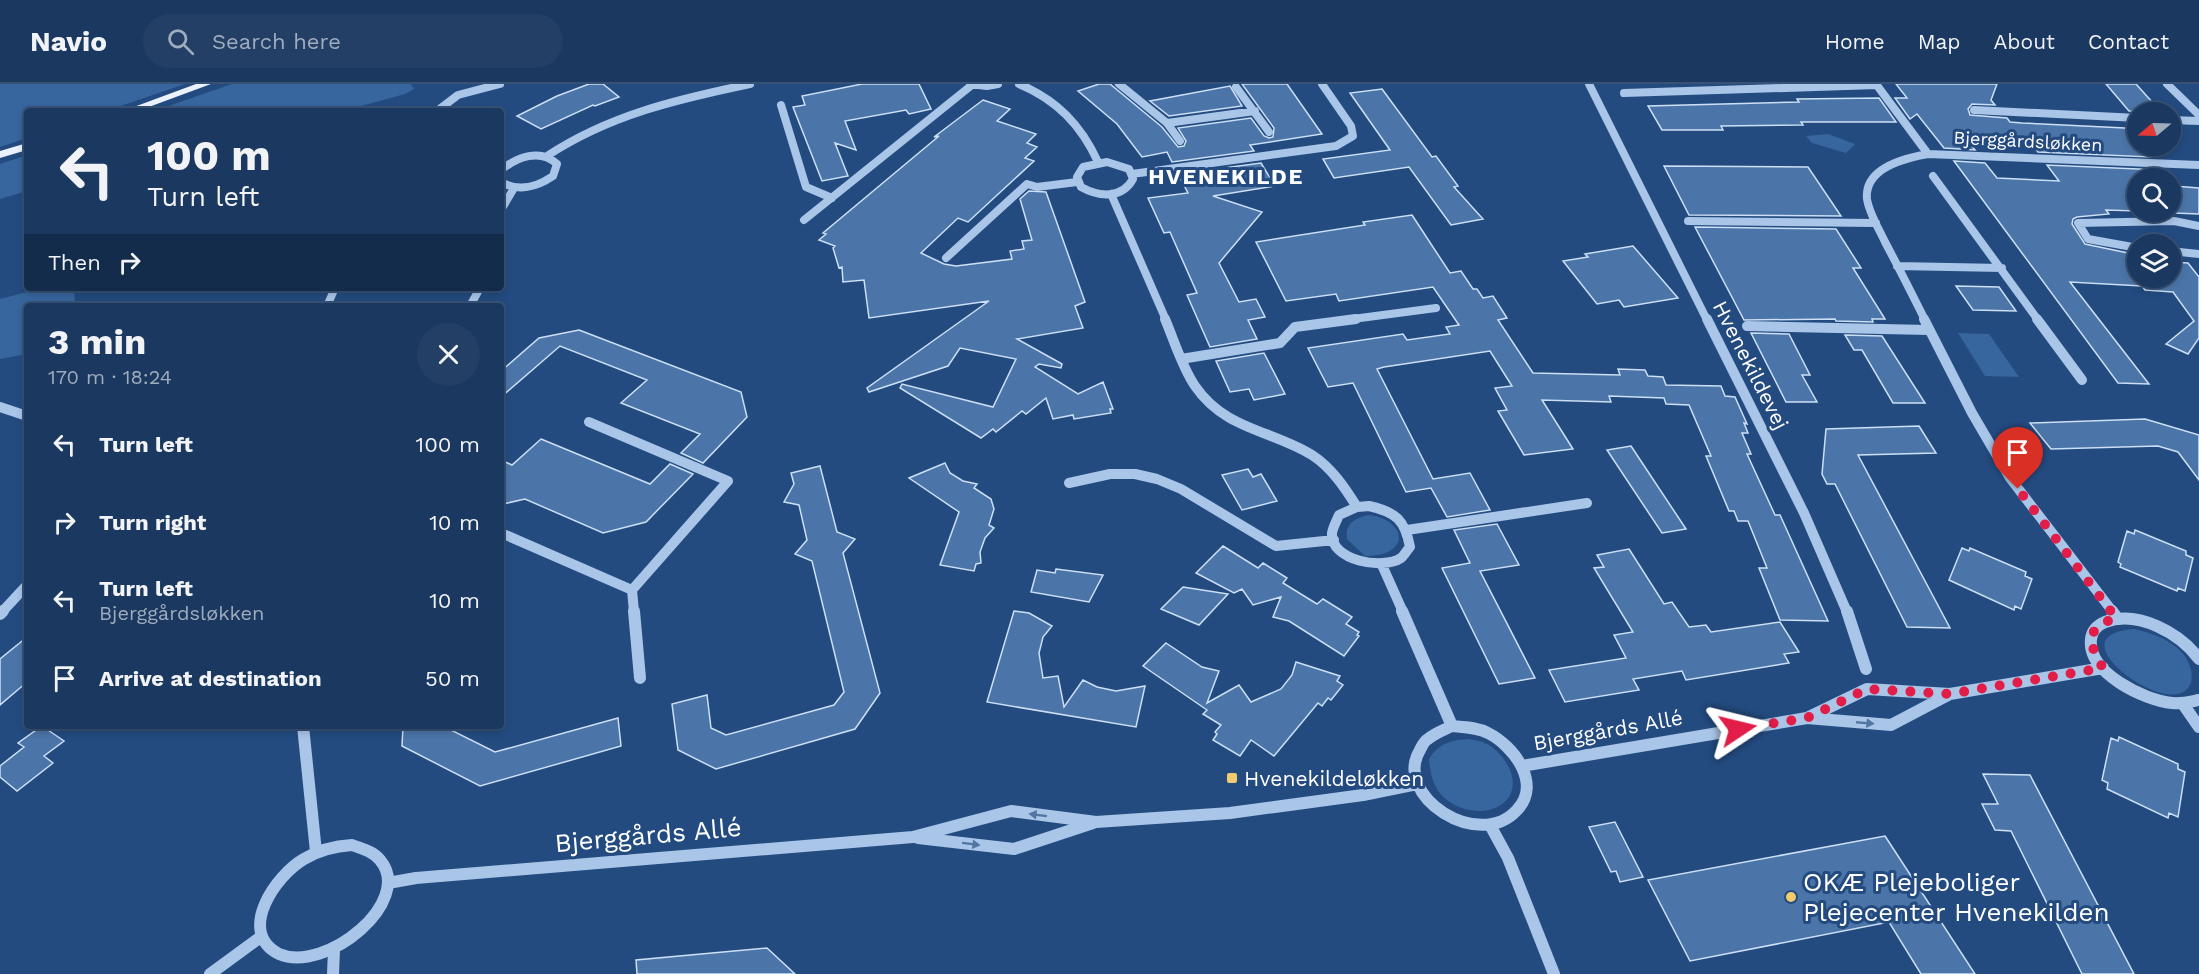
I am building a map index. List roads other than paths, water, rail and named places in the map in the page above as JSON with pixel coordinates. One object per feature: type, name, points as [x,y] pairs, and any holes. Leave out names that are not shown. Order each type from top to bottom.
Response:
[{"type":"main road","points":[[136,108],[206,84]]},
{"type":"main road","points":[[0,155],[24,147]]},
{"type":"street","points":[[441,108],[458,95],[500,84]]},
{"type":"street","points":[[504,166],[523,157],[547,156],[570,139],[599,124],[639,109],[750,84]]},
{"type":"street","points":[[804,220],[971,84],[987,86],[998,84]]},
{"type":"street","points":[[1019,84],[1047,97],[1067,111],[1081,127],[1098,162]]},
{"type":"street","points":[[1119,84],[1167,123],[1180,141]]},
{"type":"street","points":[[1132,174],[1336,146],[1347,141],[1353,136],[1351,126],[1322,84]]},
{"type":"street","name":"Hvenekildevej","points":[[1589,84],[1804,513],[1842,597],[1866,669]]},
{"type":"street","points":[[2167,84],[2199,115]]},
{"type":"street","name":"Bjerggårdsløkken","points":[[1624,93],[1876,85],[1928,154]]},
{"type":"street","points":[[1236,87],[1269,132]]},
{"type":"street","points":[[781,105],[806,187],[832,198]]},
{"type":"street","points":[[1974,110],[2127,117]]},
{"type":"street","points":[[1167,123],[1255,111]]},
{"type":"street","points":[[2181,121],[2199,122]]},
{"type":"street","name":"Bjerggårdsløkken","points":[[2116,618],[2010,478],[1976,421],[1897,266],[1876,223],[1867,198],[1873,179],[1887,166],[1910,157],[1928,154],[2199,165]]},
{"type":"street","points":[[504,183],[514,188],[536,185],[554,176],[557,164],[547,156]]},
{"type":"street","points":[[1098,162],[1123,165],[1132,174],[1132,184],[1127,189],[1111,194],[1086,191],[1077,182],[1077,177],[1083,167],[1098,162]]},
{"type":"street","points":[[1933,176],[2082,380]]},
{"type":"street","points":[[946,258],[1027,184],[1037,187],[1077,182]]},
{"type":"street","points":[[504,205],[514,188]]},
{"type":"street","points":[[1111,194],[1194,385],[1213,407],[1246,428],[1287,442],[1319,460],[1341,483],[1357,507]]},
{"type":"street","points":[[1688,221],[1876,223]]},
{"type":"street","points":[[2127,246],[2088,238],[2078,223],[2174,221],[2199,226]]},
{"type":"street","points":[[2181,252],[2199,254]]},
{"type":"street","points":[[1897,266],[2002,268]]},
{"type":"street","points":[[1182,358],[1280,344],[1295,327],[1436,308]]},
{"type":"street","points":[[1747,326],[1929,330]]},
{"type":"street","points":[[0,407],[24,415]]},
{"type":"street","points":[[589,422],[728,481],[632,590],[640,678]]},
{"type":"street","points":[[1069,483],[1110,474],[1135,474],[1157,479],[1181,489],[1276,546],[1334,540]]},
{"type":"street","points":[[1407,530],[1587,503]]},
{"type":"street","points":[[1357,507],[1381,509],[1401,521],[1407,530],[1410,539],[1408,548],[1402,556],[1382,565],[1370,565],[1347,556],[1334,540],[1332,531],[1339,515],[1357,507]]},
{"type":"street","points":[[504,534],[632,590]]},
{"type":"street","points":[[1382,565],[1452,726]]},
{"type":"street","points":[[0,614],[24,588]]},
{"type":"street","points":[[2198,656],[2179,639],[2158,627],[2137,620],[2116,618],[2100,623],[2091,634],[2092,650],[2103,668],[2120,683],[2140,695],[2163,703],[2183,704],[2199,700]]},
{"type":"street","name":"Bjerggårds Allé","points":[[1807,718],[1867,689],[1950,694],[2103,668]]},
{"type":"street","name":"Bjerggårds Allé","points":[[1522,766],[1807,718],[1891,725],[1950,694]]},
{"type":"street","points":[[2183,704],[2199,727]]},
{"type":"street","points":[[1452,726],[1468,726],[1485,731],[1500,740],[1513,752],[1522,766],[1526,782],[1525,797],[1518,810],[1506,820],[1490,825],[1472,825],[1454,820],[1438,811],[1425,799],[1417,784],[1413,768],[1416,752],[1424,740],[1436,731],[1452,726]]},
{"type":"street","points":[[303,729],[316,852]]},
{"type":"street","name":"Bjerggårds Allé","points":[[388,884],[416,878],[913,837],[1011,811],[1096,822],[1230,813],[1363,795],[1417,784]]},
{"type":"street","name":"Bjerggårds Allé","points":[[913,837],[1014,849],[1096,822]]},
{"type":"street","points":[[1490,825],[1505,852],[1554,974]]},
{"type":"street","points":[[352,845],[368,848],[379,856],[386,868],[388,884],[382,902],[371,921],[354,938],[333,950],[315,957],[296,959],[281,956],[269,948],[262,936],[260,919],[266,899],[278,880],[295,864],[316,852],[334,846],[352,845]]},
{"type":"street","points":[[210,974],[262,936]]},
{"type":"street","points":[[333,950],[333,974]]},
{"type":"place","name":"Hvenekildeløkken","points":[[1232,778]]},
{"type":"place","name":"OKÆ Plejeboliger Plejecenter Hvenekilden","points":[[1791,897]]},
{"type":"district","name":"HVENEKILDE","points":[[1226,176]]}]
